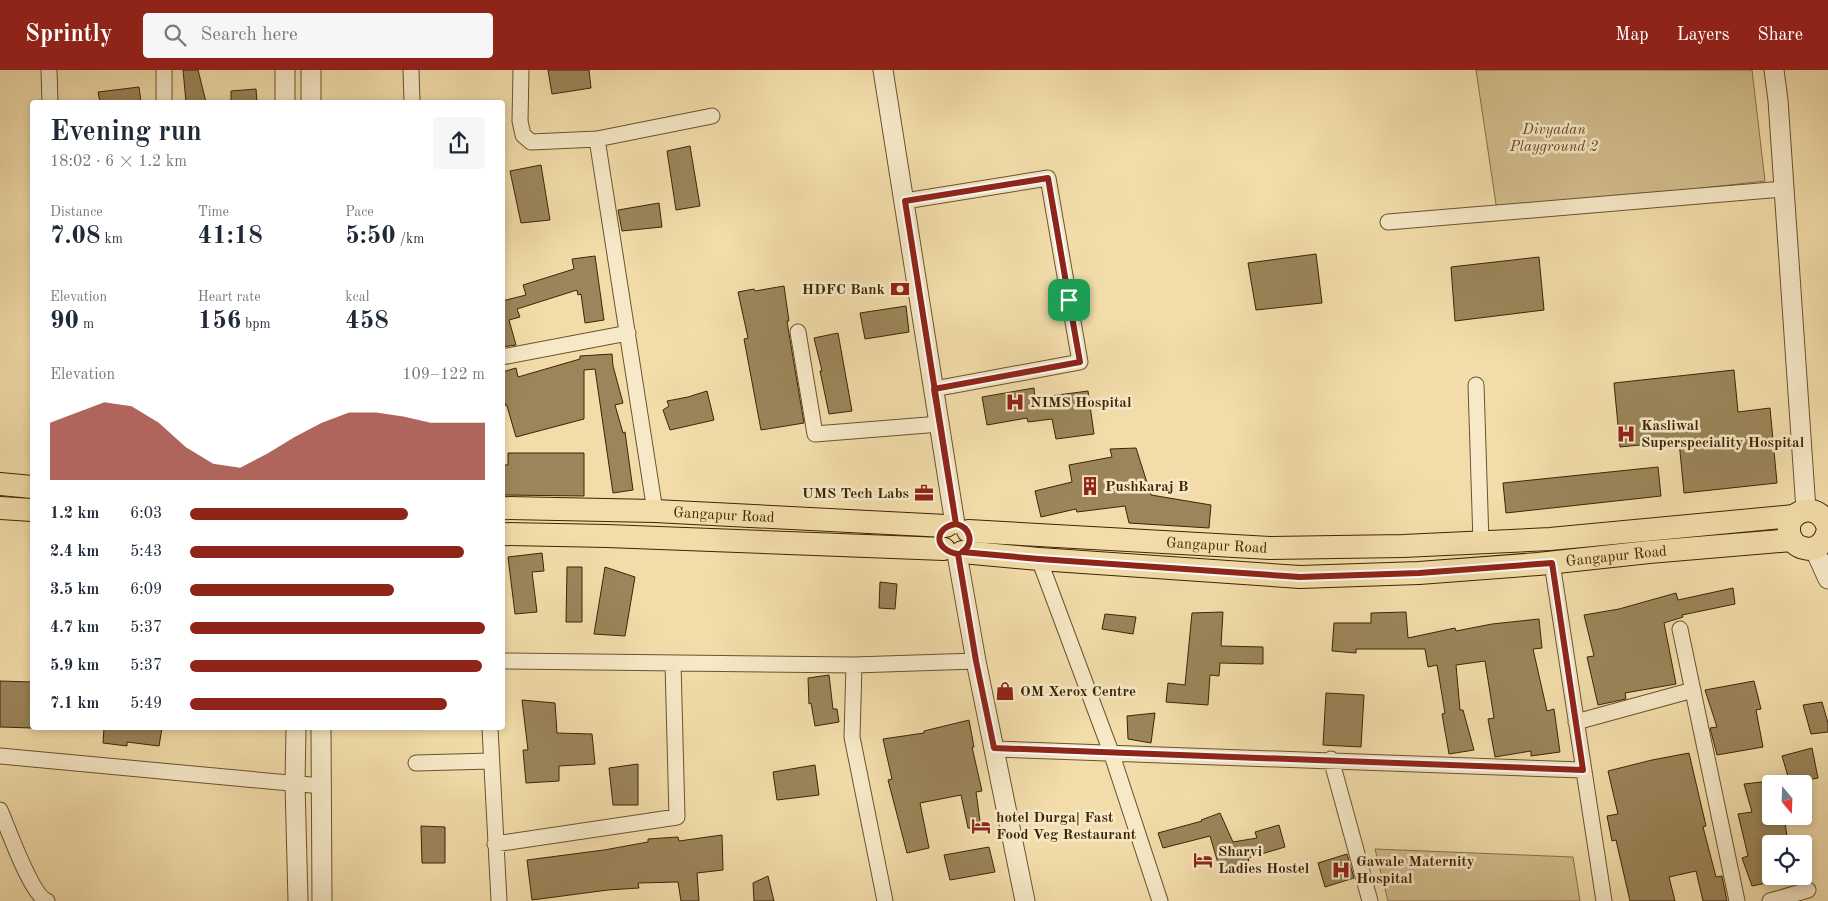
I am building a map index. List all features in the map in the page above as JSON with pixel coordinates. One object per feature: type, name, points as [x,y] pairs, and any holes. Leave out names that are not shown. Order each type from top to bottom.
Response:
[{"type":"main road","points":[[0,484],[30,487]]},
{"type":"main road","points":[[0,508],[30,510]]},
{"type":"main road","name":"Gangapur Road","points":[[505,508],[655,511],[955,539],[1039,559],[1300,577],[1419,573],[1552,563],[1649,552],[1792,540]]},
{"type":"main road","points":[[1800,513],[1819,513],[1825,534],[1802,548],[1792,540],[1789,527],[1800,513]]},
{"type":"main road","name":"Gangapur Road","points":[[505,534],[955,539],[1270,548],[1403,546],[1550,539],[1800,513]]},
{"type":"street","points":[[49,70],[50,100]]},
{"type":"street","points":[[164,70],[164,100]]},
{"type":"street","points":[[285,70],[285,100]]},
{"type":"street","points":[[311,70],[311,100]]},
{"type":"street","points":[[411,70],[412,100]]},
{"type":"street","points":[[522,70],[520,121],[522,135],[531,142],[598,139],[712,116]]},
{"type":"street","points":[[884,70],[940,424],[955,539],[976,661],[1025,901]]},
{"type":"street","points":[[1774,70],[1784,189],[1800,513]]},
{"type":"street","points":[[598,139],[655,511]]},
{"type":"street","points":[[905,201],[1048,178],[1080,362],[934,389]]},
{"type":"street","points":[[1388,222],[1784,189]]},
{"type":"street","points":[[798,332],[815,434],[940,424]]},
{"type":"street","points":[[505,356],[628,333]]},
{"type":"street","points":[[1476,385],[1481,542]]},
{"type":"street","points":[[1825,534],[1828,579]]},
{"type":"street","points":[[1039,559],[1111,752],[1160,901]]},
{"type":"street","points":[[1552,563],[1604,901]]},
{"type":"street","points":[[1680,629],[1738,901]]},
{"type":"street","points":[[505,661],[854,665],[976,661]]},
{"type":"street","points":[[495,844],[677,817],[673,663]]},
{"type":"street","points":[[854,665],[852,737],[885,901]]},
{"type":"street","points":[[1576,722],[1692,690]]},
{"type":"street","points":[[296,730],[295,783],[298,901]]},
{"type":"street","points":[[321,730],[322,901]]},
{"type":"street","points":[[490,730],[499,901]]},
{"type":"street","points":[[994,748],[1583,770]]},
{"type":"street","points":[[0,756],[322,786]]},
{"type":"street","points":[[1331,760],[1370,901]]},
{"type":"street","points":[[416,763],[491,762]]},
{"type":"street","points":[[0,810],[28,877],[41,899],[47,901]]},
{"type":"street","points":[[1770,901],[1808,890]]},
{"type":"green space","name":"Divyadan Playground 2","points":[[1476,70],[1752,70],[1765,181],[1497,211]]},
{"type":"green space","points":[[1375,849],[1573,857],[1580,901],[1388,901]]},
{"type":"building","points":[[183,70],[198,70],[206,100],[186,100]]},
{"type":"building","points":[[548,70],[589,70],[591,88],[552,94]]},
{"type":"building","points":[[139,87],[141,100],[100,100],[98,92]]},
{"type":"building","points":[[256,89],[257,100],[231,100],[231,91]]},
{"type":"building","points":[[690,146],[700,206],[676,210],[667,151]]},
{"type":"building","points":[[541,165],[550,220],[521,223],[510,171]]},
{"type":"building","points":[[659,203],[662,227],[622,231],[618,210]]},
{"type":"building","points":[[1316,254],[1322,303],[1256,310],[1248,263]]},
{"type":"building","points":[[595,256],[604,320],[585,323],[581,294],[578,295],[577,290],[517,309],[520,317],[509,320],[516,345],[505,347],[505,300],[526,295],[523,285],[574,269],[572,259]]},
{"type":"building","points":[[1539,257],[1544,310],[1455,321],[1451,267]]},
{"type":"building","points":[[784,286],[789,321],[787,321],[804,423],[761,430],[744,339],[748,338],[738,292]]},
{"type":"building","points":[[906,306],[909,332],[865,339],[860,313]]},
{"type":"building","points":[[838,333],[852,411],[829,414],[814,338]]},
{"type":"building","points":[[612,354],[613,366],[623,403],[615,405],[623,433],[625,432],[633,490],[613,493],[595,369],[584,370],[584,419],[516,437],[505,403],[505,371],[516,368],[518,377],[580,359],[580,356]]},
{"type":"building","points":[[1734,370],[1738,412],[1770,408],[1777,483],[1684,493],[1679,441],[1620,447],[1614,383]]},
{"type":"building","points":[[1034,388],[1035,398],[1088,391],[1094,434],[1056,439],[1052,419],[1028,422],[1027,418],[987,425],[982,397]]},
{"type":"building","points":[[707,391],[714,420],[670,430],[663,410],[669,406],[667,401]]},
{"type":"building","points":[[1136,448],[1151,495],[1211,505],[1209,528],[1129,523],[1125,506],[1077,512],[1076,509],[1041,517],[1035,491],[1072,482],[1069,465],[1112,457],[1110,449]]},
{"type":"building","points":[[508,453],[584,453],[584,496],[505,495],[505,465],[508,465]]},
{"type":"building","points":[[1658,467],[1661,496],[1506,513],[1503,483]]},
{"type":"building","points":[[542,553],[544,571],[532,572],[537,612],[515,614],[508,557]]},
{"type":"building","points":[[567,567],[582,567],[582,622],[566,622]]},
{"type":"building","points":[[605,567],[635,577],[625,636],[594,634]]},
{"type":"building","points":[[880,582],[897,584],[895,609],[879,608]]},
{"type":"building","points":[[1733,588],[1735,604],[1682,615],[1683,617],[1664,623],[1676,684],[1625,693],[1626,699],[1598,705],[1587,657],[1594,656],[1584,615],[1619,609],[1676,593],[1678,600]]},
{"type":"building","points":[[1223,612],[1221,646],[1263,647],[1263,664],[1220,663],[1219,676],[1210,675],[1208,705],[1166,702],[1168,683],[1185,685],[1192,613]]},
{"type":"building","points":[[1406,612],[1408,638],[1455,628],[1456,631],[1492,624],[1539,619],[1542,648],[1533,649],[1547,711],[1554,709],[1560,752],[1531,756],[1531,751],[1495,757],[1488,719],[1494,718],[1485,661],[1456,665],[1460,710],[1463,710],[1474,750],[1449,754],[1442,714],[1445,713],[1437,665],[1428,667],[1425,649],[1356,649],[1356,653],[1332,651],[1334,623],[1371,623],[1371,613]]},
{"type":"building","points":[[1105,614],[1136,617],[1133,634],[1102,629]]},
{"type":"building","points":[[829,675],[833,709],[837,709],[839,722],[815,726],[811,703],[809,704],[808,678]]},
{"type":"building","points":[[0,681],[30,682],[30,728],[0,727]]},
{"type":"building","points":[[1754,681],[1761,709],[1756,710],[1763,747],[1717,755],[1710,728],[1717,727],[1705,690]]},
{"type":"building","points":[[1326,693],[1364,695],[1361,747],[1323,745]]},
{"type":"building","points":[[522,700],[555,703],[557,733],[592,734],[595,764],[559,766],[559,781],[526,783],[523,750],[528,750]]},
{"type":"building","points":[[1822,702],[1828,723],[1828,732],[1811,734],[1803,705]]},
{"type":"building","points":[[1155,713],[1151,743],[1128,739],[1127,716]]},
{"type":"building","points":[[969,720],[974,747],[972,747],[982,791],[976,792],[981,828],[968,828],[961,795],[920,803],[929,848],[907,853],[888,780],[892,779],[883,739],[924,733],[924,731]]},
{"type":"building","points":[[104,730],[162,730],[159,746],[127,742],[127,746],[103,743]]},
{"type":"building","points":[[1812,748],[1818,778],[1812,779],[1812,775],[1788,775],[1782,756]]},
{"type":"building","points":[[1689,753],[1706,826],[1703,827],[1716,877],[1722,876],[1727,901],[1703,901],[1696,871],[1669,877],[1675,901],[1630,901],[1616,840],[1612,841],[1607,816],[1618,814],[1608,771]]},
{"type":"building","points":[[638,764],[638,805],[613,805],[609,768]]},
{"type":"building","points":[[815,765],[819,795],[777,800],[773,772]]},
{"type":"building","points":[[1762,782],[1762,825],[1785,825],[1787,835],[1762,835],[1762,884],[1752,886],[1742,858],[1748,856],[1738,814],[1752,812],[1744,784]]},
{"type":"building","points":[[1220,813],[1233,842],[1257,838],[1255,832],[1279,825],[1285,847],[1248,858],[1249,861],[1220,870],[1210,836],[1163,848],[1158,833],[1202,821]]},
{"type":"building","points":[[421,826],[445,827],[445,863],[422,863]]},
{"type":"building","points":[[722,835],[723,870],[697,873],[699,901],[681,901],[678,882],[638,883],[639,888],[532,900],[527,860],[604,850],[648,842],[648,839],[678,837],[679,841]]},
{"type":"building","points":[[989,847],[995,872],[950,880],[944,855]]},
{"type":"building","points":[[1347,854],[1354,878],[1325,887],[1318,863]]},
{"type":"building","points":[[768,876],[774,901],[754,901],[753,883]]},
{"type":"place","name":"HDFC Bank","points":[[900,289]]},
{"type":"place","name":"NIMS Hospital","points":[[1015,402]]},
{"type":"place","name":"Kasliwal Superspeciality Hospital","points":[[1626,434]]},
{"type":"place","name":"Pushkaraj B","points":[[1090,486]]},
{"type":"place","name":"UMS Tech Labs","points":[[924,493]]},
{"type":"place","name":"OM Xerox Centre","points":[[1005,691]]},
{"type":"place","name":"hotel Durga| Fast Food Veg Restaurant","points":[[981,826]]},
{"type":"place","name":"Sharvi Ladies Hostel","points":[[1203,860]]},
{"type":"place","name":"Gawale Maternity Hospital","points":[[1341,870]]},
{"type":"route","points":[[1069,300],[1048,178],[905,201],[956,524],[964,527],[970,535],[968,545],[962,552],[1300,577],[1419,573],[1552,563],[1583,770],[994,748],[976,661],[958,554],[944,549],[940,540],[942,530],[946,526],[956,524],[934,389],[1080,362],[1069,300]]}]
